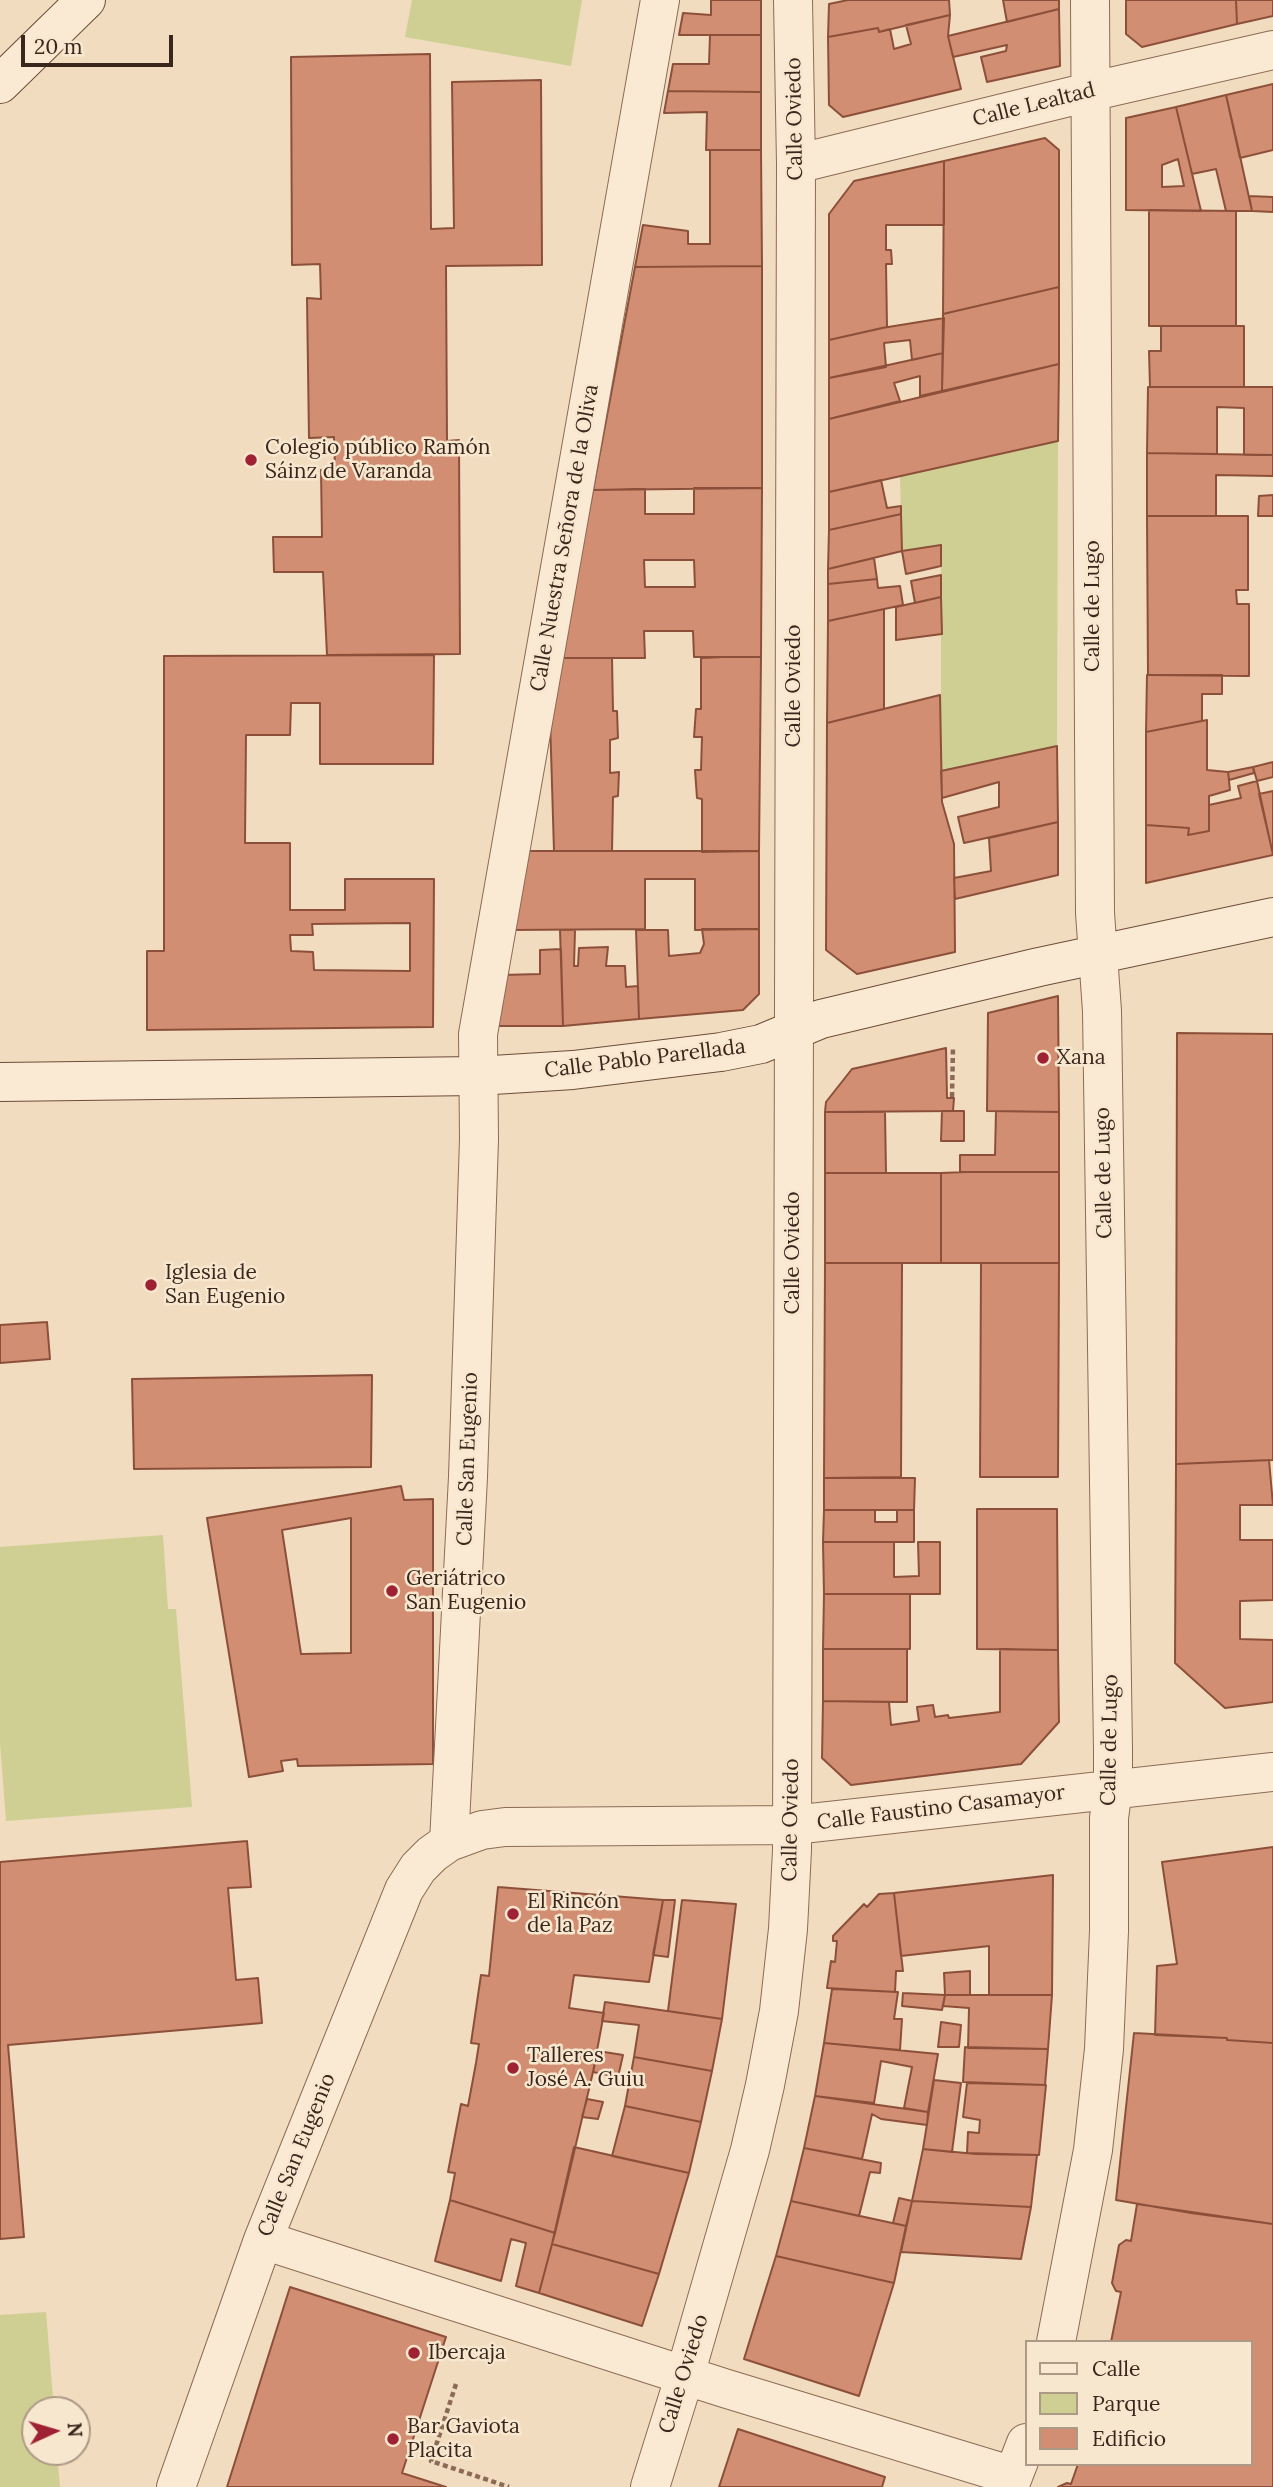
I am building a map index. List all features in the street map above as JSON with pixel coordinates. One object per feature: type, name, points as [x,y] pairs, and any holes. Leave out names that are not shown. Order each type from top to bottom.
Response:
[{"type":"street","points":[[0,84],[86,0]]},
{"type":"street","name":"Calle Nuestra Señora de la Oliva","points":[[477,1076],[478,1034],[660,0]]},
{"type":"street","name":"Calle Oviedo","points":[[650,2487],[750,2150],[765,2085],[788,1929],[793,1825],[796,164],[793,0]]},
{"type":"street","name":"Calle de Lugo","points":[[1056,2340],[1093,2150],[1104,2049],[1109,1931],[1109,1818],[1113,1788],[1102,1025],[1098,955],[1090,0]]},
{"type":"street","name":"Calle Lealtad","points":[[796,164],[1273,50]]},
{"type":"street","name":"Calle Pablo Parellada","points":[[0,1082],[477,1076],[573,1070],[721,1052],[761,1044],[821,1019],[1273,917]]},
{"type":"street","name":"Calle San Eugenio","points":[[176,2487],[263,2240],[404,1890],[418,1868],[432,1854],[466,1836],[468,1464],[479,1139],[477,1076]]},
{"type":"street","name":"Calle Faustino Casamayor","points":[[466,1836],[526,1826],[793,1825],[1273,1772]]},
{"type":"street","points":[[263,2240],[685,2375],[1016,2469]]},
{"type":"path","points":[[952,1097],[953,1047]]},
{"type":"path","points":[[456,2384],[431,2461],[509,2487]]},
{"type":"green space","points":[[412,0],[582,0],[571,66],[405,37]]},
{"type":"green space","points":[[1058,441],[1057,746],[941,771],[941,545],[902,551],[900,476]]},
{"type":"green space","points":[[163,1535],[168,1609],[176,1609],[192,1807],[6,1821],[0,1743],[0,1547]]},
{"type":"green space","points":[[46,2312],[53,2396],[21,2396],[21,2466],[58,2466],[60,2487],[0,2487],[0,2315]]},
{"type":"building","points":[[711,0],[761,0],[761,35],[679,35],[683,13],[711,15]]},
{"type":"building","points":[[848,0],[949,0],[950,15],[879,32],[878,28],[828,37],[829,4]]},
{"type":"building","points":[[1003,0],[1059,0],[1059,9],[1007,22]]},
{"type":"building","points":[[1126,0],[1236,0],[1237,24],[1142,47],[1126,34]]},
{"type":"building","points":[[1236,0],[1273,0],[1273,16],[1237,24]]},
{"type":"building","points":[[1059,9],[1060,66],[987,82],[981,57],[1006,51],[1007,45],[953,57],[948,36]]},
{"type":"building","points":[[950,15],[948,36],[961,89],[843,117],[829,105],[828,37],[878,28],[879,32],[890,29],[894,49],[911,44],[906,25]]},
{"type":"building","points":[[710,35],[761,35],[761,92],[668,91],[673,64],[709,64]]},
{"type":"building","points":[[430,54],[431,229],[454,228],[452,82],[541,80],[542,265],[446,266],[447,441],[459,440],[460,654],[327,655],[323,572],[274,572],[273,537],[322,537],[321,470],[335,469],[334,437],[309,438],[307,298],[321,299],[320,264],[292,265],[291,57]]},
{"type":"building","points":[[1273,84],[1273,150],[1240,158],[1226,95]]},
{"type":"building","points":[[668,91],[761,92],[761,150],[706,150],[707,112],[664,113]]},
{"type":"building","points":[[1226,95],[1252,211],[1226,211],[1216,169],[1192,174],[1176,107]]},
{"type":"building","points":[[1176,107],[1201,211],[1126,210],[1126,118]],"holes":[[[1178,159],[1184,186],[1162,187],[1162,165]]]},
{"type":"building","points":[[1045,138],[1059,150],[1059,287],[943,314],[944,161]]},
{"type":"building","points":[[710,150],[761,150],[762,266],[635,267],[643,225],[688,231],[688,244],[710,244]]},
{"type":"building","points":[[944,161],[944,225],[886,225],[886,250],[891,250],[892,264],[886,264],[887,327],[829,340],[829,214],[854,181]]},
{"type":"building","points":[[1249,196],[1273,197],[1273,212],[1252,211]]},
{"type":"building","points":[[1149,210],[1236,211],[1236,326],[1149,326]]},
{"type":"building","points":[[762,266],[762,488],[593,490],[635,267]]},
{"type":"building","points":[[1059,287],[1059,364],[942,391],[943,314]]},
{"type":"building","points":[[944,318],[943,353],[912,360],[910,340],[884,343],[886,367],[829,378],[829,340]]},
{"type":"building","points":[[1161,326],[1244,326],[1244,387],[1150,387],[1149,351],[1161,351]]},
{"type":"building","points":[[943,353],[942,391],[920,396],[920,376],[894,383],[900,401],[829,419],[829,378]]},
{"type":"building","points":[[1059,364],[1058,441],[829,492],[829,419]]},
{"type":"building","points":[[1148,387],[1273,387],[1273,455],[1244,455],[1244,408],[1217,407],[1217,454],[1147,453]]},
{"type":"building","points":[[1147,453],[1273,455],[1273,476],[1216,475],[1216,516],[1147,516]]},
{"type":"building","points":[[881,480],[887,508],[901,506],[901,514],[829,530],[829,492]]},
{"type":"building","points":[[694,488],[762,488],[761,657],[694,657],[693,631],[644,631],[645,658],[561,658],[593,490],[645,489],[645,514],[694,514]],"holes":[[[644,560],[694,560],[695,587],[645,587]]]},
{"type":"building","points":[[1273,495],[1273,516],[1258,516],[1259,496]]},
{"type":"building","points":[[901,514],[902,551],[828,569],[829,530]]},
{"type":"building","points":[[1147,516],[1248,516],[1248,590],[1236,590],[1237,604],[1249,604],[1249,676],[1148,675]]},
{"type":"building","points":[[941,545],[941,566],[906,574],[902,551]]},
{"type":"building","points":[[874,558],[877,579],[828,584],[828,569]]},
{"type":"building","points":[[941,575],[941,597],[915,603],[911,581]]},
{"type":"building","points":[[877,579],[878,588],[900,586],[903,605],[828,621],[828,584]]},
{"type":"building","points":[[941,597],[942,634],[896,640],[896,607]]},
{"type":"building","points":[[884,609],[884,709],[827,723],[828,621]]},
{"type":"building","points":[[434,655],[433,764],[320,764],[320,703],[291,703],[290,735],[246,735],[245,843],[290,843],[290,910],[345,910],[345,879],[434,879],[433,1027],[147,1030],[147,951],[164,951],[164,656]],"holes":[[[410,923],[410,971],[314,970],[313,952],[291,951],[290,935],[313,935],[312,924]]]},
{"type":"building","points":[[761,657],[759,851],[702,852],[702,799],[697,798],[695,770],[701,770],[702,737],[694,737],[696,709],[701,709],[701,658]]},
{"type":"building","points":[[561,658],[612,658],[613,711],[617,711],[618,738],[610,740],[610,773],[619,772],[618,796],[613,797],[612,851],[554,851],[550,718]]},
{"type":"building","points":[[1147,675],[1222,675],[1222,694],[1202,694],[1202,721],[1146,732]]},
{"type":"building","points":[[940,695],[942,802],[954,844],[955,952],[857,974],[826,950],[827,723]]},
{"type":"building","points":[[1207,720],[1207,770],[1228,772],[1230,790],[1209,796],[1209,831],[1188,835],[1189,828],[1146,825],[1146,732]]},
{"type":"building","points":[[1057,746],[1058,822],[964,843],[958,817],[999,807],[999,782],[942,798],[941,771]]},
{"type":"building","points":[[1273,762],[1273,777],[1257,781],[1253,767]]},
{"type":"building","points":[[1253,767],[1254,773],[1229,780],[1228,772]]},
{"type":"building","points":[[1257,781],[1273,855],[1146,883],[1146,825],[1189,828],[1188,835],[1209,831],[1209,805],[1241,798],[1238,786]]},
{"type":"building","points":[[1273,791],[1273,854],[1259,794]]},
{"type":"building","points":[[1058,822],[1058,875],[955,899],[954,878],[991,871],[989,838]]},
{"type":"building","points":[[525,851],[759,851],[759,929],[695,930],[695,879],[645,879],[645,929],[510,930]]},
{"type":"building","points":[[702,929],[759,929],[759,994],[743,1010],[639,1019],[636,930],[668,930],[669,956],[700,953],[704,944]]},
{"type":"building","points":[[560,930],[575,930],[574,966],[578,966],[579,948],[608,947],[606,966],[625,966],[626,987],[638,986],[639,1019],[563,1026]]},
{"type":"building","points":[[561,949],[563,1026],[494,1026],[502,975],[540,974],[540,950]]},
{"type":"building","points":[[1058,996],[1059,1112],[987,1111],[988,1013]]},
{"type":"building","points":[[1177,1033],[1273,1034],[1273,1460],[1176,1464]]},
{"type":"building","points":[[946,1048],[947,1098],[954,1098],[953,1111],[825,1112],[826,1102],[852,1069]]},
{"type":"building","points":[[942,1111],[964,1111],[964,1141],[941,1141]]},
{"type":"building","points":[[996,1111],[1059,1112],[1059,1172],[960,1172],[960,1155],[995,1155]]},
{"type":"building","points":[[825,1112],[885,1112],[886,1173],[825,1173]]},
{"type":"building","points":[[1059,1172],[1059,1263],[941,1263],[941,1173]]},
{"type":"building","points":[[825,1173],[941,1173],[941,1263],[825,1263]]},
{"type":"building","points":[[825,1263],[902,1263],[901,1477],[824,1478]]},
{"type":"building","points":[[981,1263],[1059,1263],[1058,1477],[980,1477]]},
{"type":"building","points":[[47,1322],[50,1359],[0,1363],[0,1325]]},
{"type":"building","points":[[372,1375],[371,1467],[134,1469],[132,1379]]},
{"type":"building","points":[[1269,1460],[1273,1505],[1240,1505],[1240,1540],[1273,1540],[1273,1600],[1240,1601],[1240,1639],[1273,1640],[1273,1702],[1225,1708],[1175,1663],[1176,1464]]},
{"type":"building","points":[[824,1478],[915,1478],[914,1510],[824,1510]]},
{"type":"building","name":"Geriátrico San Eugenio","points":[[401,1486],[404,1500],[433,1499],[433,1764],[298,1766],[297,1759],[281,1761],[283,1771],[249,1777],[207,1518]],"holes":[[[351,1518],[351,1653],[301,1654],[282,1530]]]},
{"type":"building","points":[[977,1509],[1057,1509],[1058,1650],[977,1649]]},
{"type":"building","points":[[824,1510],[875,1510],[875,1522],[897,1522],[897,1510],[914,1510],[914,1542],[823,1542]]},
{"type":"building","points":[[823,1542],[894,1542],[894,1577],[919,1576],[918,1542],[940,1542],[940,1594],[824,1594]]},
{"type":"building","points":[[824,1594],[910,1594],[910,1649],[823,1649]]},
{"type":"building","points":[[823,1649],[907,1649],[907,1702],[823,1701]]},
{"type":"building","points":[[1000,1649],[1058,1650],[1059,1722],[1021,1764],[851,1785],[822,1758],[823,1701],[889,1702],[891,1725],[919,1721],[917,1707],[933,1705],[935,1717],[1000,1712]]},
{"type":"building","points":[[247,1841],[251,1887],[228,1888],[236,1980],[258,1978],[262,2023],[8,2045],[24,2237],[0,2239],[0,1862]]},
{"type":"building","points":[[1273,1847],[1273,2043],[1155,2035],[1157,1966],[1177,1964],[1162,1862]]},
{"type":"building","points":[[1053,1875],[1052,1995],[989,1995],[989,1946],[901,1956],[894,1893]]},
{"type":"building","points":[[498,1887],[663,1900],[649,1982],[574,1975],[569,2008],[604,2013],[555,2233],[450,2200],[455,2173],[448,2172],[461,2104],[468,2106],[476,2063],[479,2044],[471,2043],[481,1975],[489,1976]]},
{"type":"building","points":[[894,1893],[903,1971],[896,1971],[895,1992],[827,1988],[831,1961],[835,1962],[837,1941],[833,1941],[833,1936],[864,1904],[867,1907],[879,1894]]},
{"type":"building","points":[[663,1900],[675,1900],[668,1957],[653,1955]]},
{"type":"building","points":[[682,1900],[736,1904],[722,2019],[668,2011]]},
{"type":"building","points":[[970,1971],[970,1995],[945,1995],[944,1973]]},
{"type":"building","points":[[832,1989],[898,1992],[894,2019],[902,2019],[900,2050],[824,2043]]},
{"type":"building","points":[[903,1993],[945,1995],[942,2010],[902,2006]]},
{"type":"building","points":[[945,1995],[1052,1995],[1048,2049],[968,2048],[969,2008],[943,2006]]},
{"type":"building","points":[[605,2002],[722,2019],[712,2071],[634,2057],[639,2025],[602,2021]]},
{"type":"building","points":[[941,2022],[961,2025],[959,2047],[938,2047]]},
{"type":"building","points":[[1134,2033],[1273,2043],[1273,2224],[1116,2200]]},
{"type":"building","points":[[824,2043],[938,2054],[928,2112],[904,2108],[912,2067],[881,2061],[874,2103],[815,2096]]},
{"type":"building","points":[[965,2047],[1048,2049],[1045,2085],[963,2082]]},
{"type":"building","points":[[598,2051],[623,2055],[618,2077],[593,2072]]},
{"type":"building","points":[[634,2057],[712,2071],[701,2122],[625,2106]]},
{"type":"building","points":[[934,2080],[961,2083],[952,2152],[923,2149]]},
{"type":"building","points":[[967,2083],[1046,2085],[1039,2155],[967,2153],[968,2132],[979,2133],[980,2120],[963,2117]]},
{"type":"building","points":[[815,2096],[928,2112],[927,2125],[881,2119],[872,2114],[862,2159],[804,2148]]},
{"type":"building","points":[[587,2099],[603,2102],[598,2119],[582,2117]]},
{"type":"building","points":[[625,2106],[701,2122],[689,2173],[612,2156]]},
{"type":"building","points":[[574,2147],[689,2173],[659,2274],[552,2244]]},
{"type":"building","points":[[804,2148],[881,2163],[880,2173],[870,2172],[859,2216],[791,2201]]},
{"type":"building","points":[[923,2149],[976,2154],[1037,2155],[1031,2207],[912,2201]]},
{"type":"building","points":[[899,2198],[912,2201],[906,2226],[893,2223]]},
{"type":"building","points":[[450,2200],[555,2233],[539,2293],[516,2286],[526,2243],[511,2239],[501,2281],[435,2261]]},
{"type":"building","points":[[791,2201],[906,2226],[894,2283],[776,2256]]},
{"type":"building","points":[[912,2201],[1031,2207],[1021,2259],[901,2252]]},
{"type":"building","points":[[1137,2204],[1273,2224],[1273,2487],[1058,2487],[1071,2484],[1077,2466],[1252,2466],[1252,2340],[1111,2340],[1121,2292],[1116,2291],[1112,2283],[1119,2245],[1126,2240],[1131,2241]]},
{"type":"building","points":[[552,2244],[659,2274],[642,2326],[539,2293]]},
{"type":"building","points":[[776,2256],[894,2283],[859,2396],[744,2359]]},
{"type":"building","points":[[290,2287],[446,2337],[402,2473],[446,2487],[227,2487]]},
{"type":"building","points":[[738,2429],[885,2477],[882,2487],[719,2487]]},
{"type":"place","name":"Colegio público Ramón Sáinz de Varanda","points":[[251,460]]},
{"type":"place","name":"Xana","points":[[1043,1058]]},
{"type":"place","name":"Iglesia de San Eugenio","points":[[151,1285]]},
{"type":"place","name":"Geriátrico San Eugenio","points":[[392,1591]]},
{"type":"place","name":"El Rincón de la Paz","points":[[513,1914]]},
{"type":"place","name":"Talleres José A. Guiu","points":[[513,2068]]},
{"type":"place","name":"Ibercaja","points":[[414,2353]]},
{"type":"place","name":"Bar Gaviota Placita","points":[[393,2439]]}]
